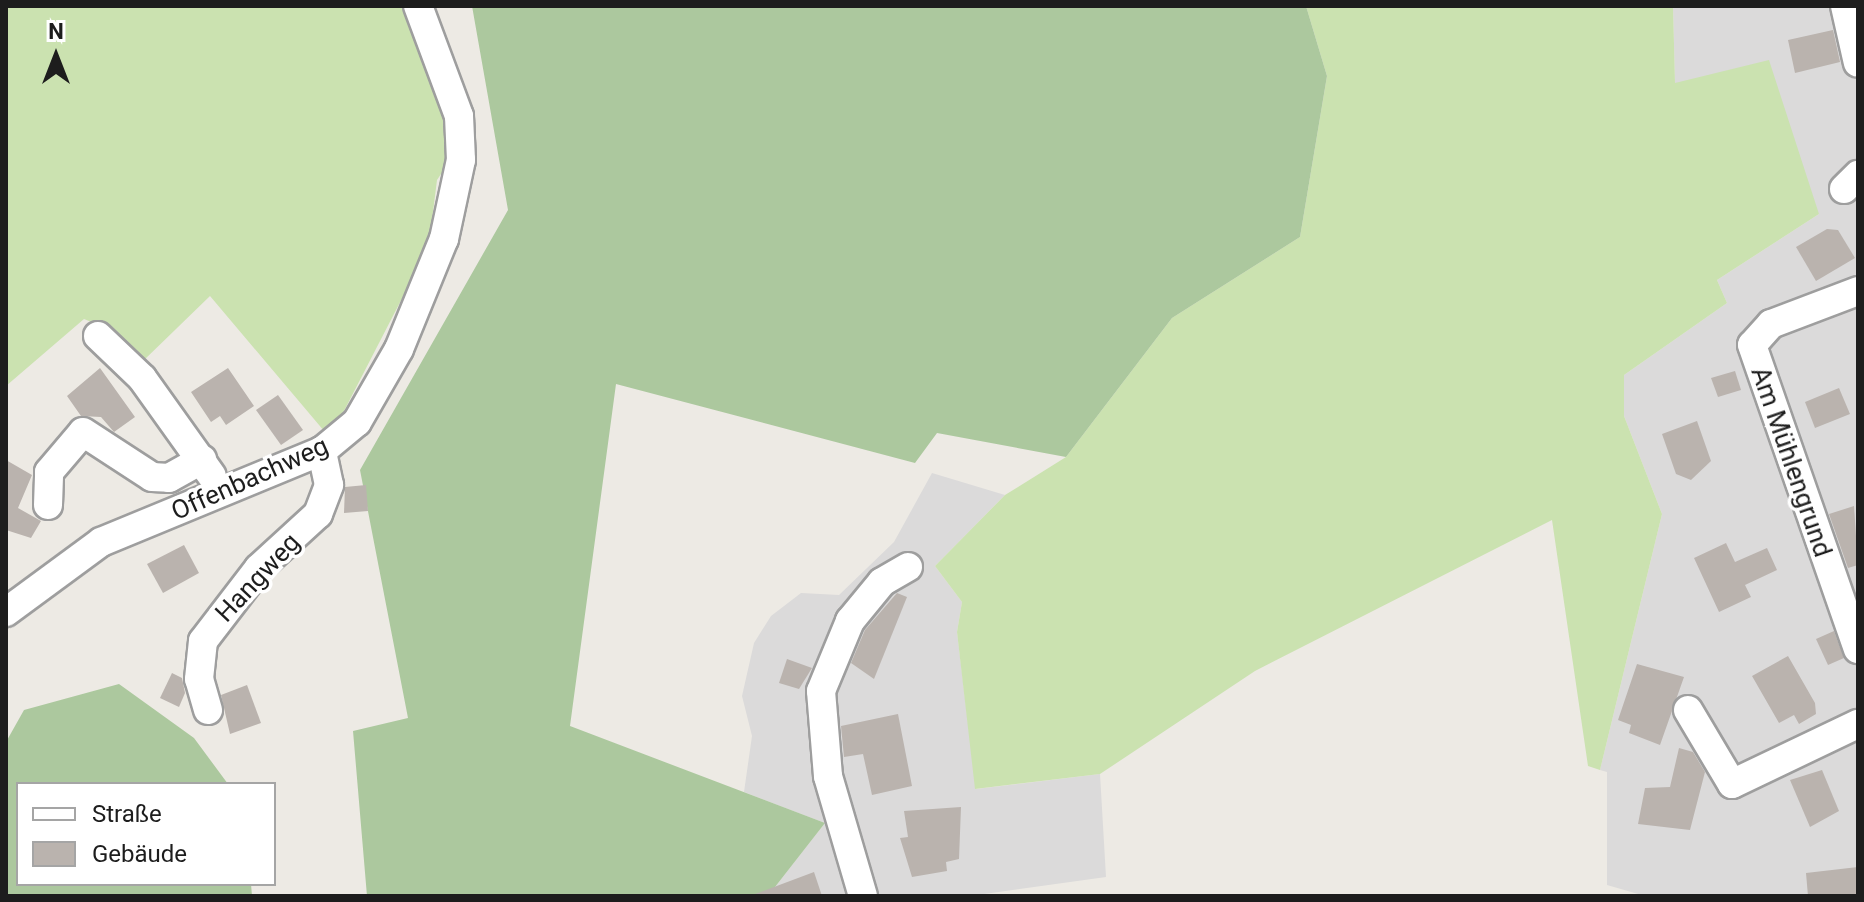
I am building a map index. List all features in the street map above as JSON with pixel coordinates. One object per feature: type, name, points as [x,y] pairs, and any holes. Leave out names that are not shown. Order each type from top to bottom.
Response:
[{"type":"street","name":"Offenbachweg","points":[[6,612],[101,542],[322,451],[357,422],[399,349],[444,239],[461,160],[459,116],[418,6]]},
{"type":"street","points":[[1845,6],[1858,63]]},
{"type":"street","name":"Am Mühlengrund","points":[[1858,291],[1771,324],[1752,345],[1858,649]]},
{"type":"street","points":[[98,336],[142,378],[202,460],[217,496]]},
{"type":"street","points":[[48,505],[49,472],[83,432],[152,477],[169,478],[202,460]]},
{"type":"street","name":"Hangweg","points":[[208,710],[199,679],[203,641],[259,568],[318,514],[329,485],[322,451]]},
{"type":"street","points":[[863,896],[828,776],[821,691],[850,621],[882,582],[908,567]]},
{"type":"street","points":[[1688,710],[1732,784],[1858,724]]},
{"type":"shaded area","points":[[1673,6],[1858,6],[1858,896],[1645,896],[1607,885],[1607,772],[1600,770],[1662,514],[1624,416],[1624,375],[1727,303],[1717,280],[1819,214],[1675,84]]},
{"type":"shaded area","points":[[932,473],[1005,495],[935,566],[962,602],[957,632],[976,789],[1100,774],[1106,877],[970,896],[777,896],[775,887],[825,823],[744,792],[752,736],[742,696],[754,643],[771,616],[801,593],[839,595],[894,542]]},
{"type":"green space","points":[[6,6],[407,6],[446,101],[449,162],[437,180],[430,236],[411,281],[330,438],[210,296],[142,362],[114,331],[84,319],[6,386]]},
{"type":"green space","points":[[472,6],[1306,6],[1327,76],[1300,237],[1172,318],[1066,457],[937,433],[915,463],[616,384],[570,726],[825,823],[775,887],[777,896],[367,896],[353,731],[408,718],[360,470],[508,210]]},
{"type":"green space","points":[[1306,6],[1673,6],[1675,83],[1769,60],[1819,214],[1717,280],[1727,303],[1624,375],[1624,416],[1662,514],[1600,770],[1588,766],[1552,520],[1255,671],[1100,774],[975,789],[957,632],[962,602],[935,566],[1005,495],[1066,457],[1172,318],[1300,237],[1327,76]]},
{"type":"green space","points":[[119,684],[194,738],[227,782],[16,782],[16,886],[251,886],[252,896],[6,896],[6,742],[24,710]]},
{"type":"building","points":[[1833,30],[1840,62],[1795,73],[1788,40]]},
{"type":"building","points":[[1827,229],[1838,230],[1855,258],[1816,281],[1796,247]]},
{"type":"building","points":[[100,368],[135,417],[114,432],[101,417],[81,416],[67,396]]},
{"type":"building","points":[[228,368],[254,406],[226,425],[220,416],[211,422],[191,392]]},
{"type":"building","points":[[1735,371],[1741,390],[1718,397],[1711,378]]},
{"type":"building","points":[[1839,388],[1850,414],[1815,428],[1805,402]]},
{"type":"building","points":[[278,395],[303,430],[281,445],[256,410]]},
{"type":"building","points":[[1697,421],[1711,461],[1691,480],[1676,474],[1662,434]]},
{"type":"building","points":[[6,460],[32,475],[18,508],[41,521],[31,538],[6,530]]},
{"type":"building","points":[[366,485],[368,511],[344,513],[345,487]]},
{"type":"building","points":[[1854,506],[1858,565],[1848,568],[1829,514]]},
{"type":"building","points":[[1726,543],[1735,562],[1767,548],[1777,570],[1745,585],[1751,597],[1719,612],[1694,558]]},
{"type":"building","points":[[184,545],[199,573],[163,593],[147,564]]},
{"type":"building","points":[[897,593],[907,597],[874,679],[851,663],[865,630]]},
{"type":"building","points":[[1834,631],[1844,658],[1828,665],[1816,639]]},
{"type":"building","points":[[1788,656],[1815,703],[1816,714],[1799,724],[1794,715],[1779,723],[1752,676]]},
{"type":"building","points":[[787,659],[812,668],[799,689],[779,683]]},
{"type":"building","points":[[1637,664],[1684,677],[1660,745],[1629,733],[1631,725],[1618,720]]},
{"type":"building","points":[[172,673],[182,678],[185,693],[179,707],[160,698]]},
{"type":"building","points":[[247,685],[261,723],[230,734],[221,695]]},
{"type":"building","points":[[898,714],[912,786],[872,795],[863,754],[844,757],[841,726]]},
{"type":"building","points":[[1679,748],[1693,752],[1705,772],[1690,830],[1638,824],[1645,788],[1670,787]]},
{"type":"building","points":[[1822,770],[1839,811],[1810,827],[1790,780]]},
{"type":"building","points":[[961,807],[959,859],[946,862],[947,871],[912,877],[900,838],[908,837],[904,811]]},
{"type":"building","points":[[1858,867],[1858,896],[1808,896],[1806,873]]},
{"type":"building","points":[[814,872],[822,896],[755,894]]}]
